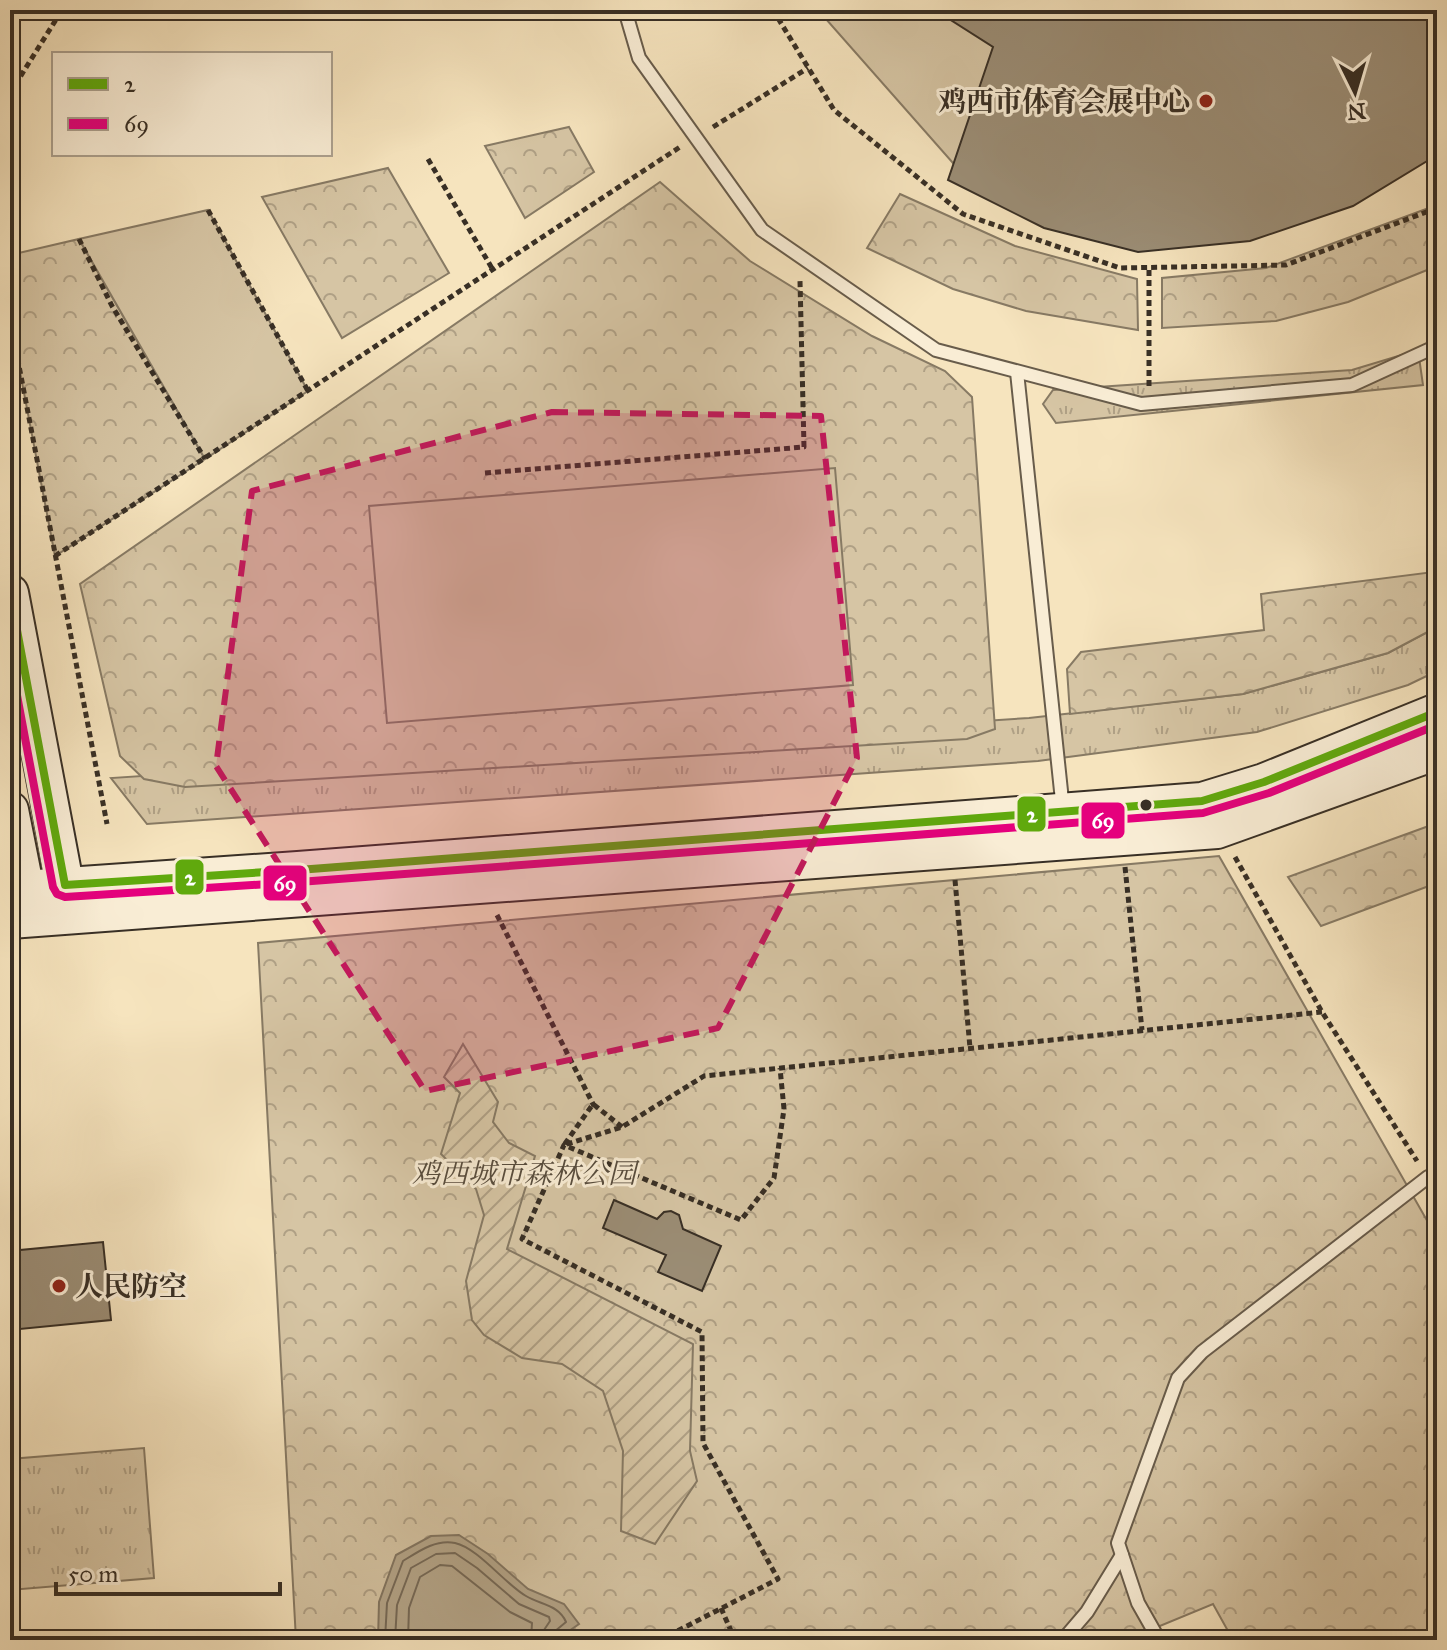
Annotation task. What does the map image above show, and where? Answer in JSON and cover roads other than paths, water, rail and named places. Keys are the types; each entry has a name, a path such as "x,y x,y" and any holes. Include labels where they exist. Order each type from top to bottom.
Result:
{"main road":[{"path":"10,593 68,900"},
{"path":"68,900 238,875 1202,801 1264,782 1437,712"},
{"path":"10,810 19,904 1217,830 1437,751"}],"lane":[{"path":"625,10 639,58 762,230 936,350 1149,404 1352,385 1437,346"},
{"path":"1017,372 1064,811"},
{"path":"1159,1640 1138,1603 1118,1543 1178,1378 1202,1352 1428,1177"},
{"path":"1063,1640 1087,1612 1122,1555"}],"water":[{"path":"459,1535 488,1554 528,1589 564,1604 579,1624 556,1640 378,1640 379,1602 396,1555 431,1536"}],"place":[{"name":"鸡西市体育会展中心","path":"1206,101"},
{"name":"人民防空","path":"59,1286"}],"park label":[{"name":"鸡西城市森林公园","path":"524,1173"}]}
